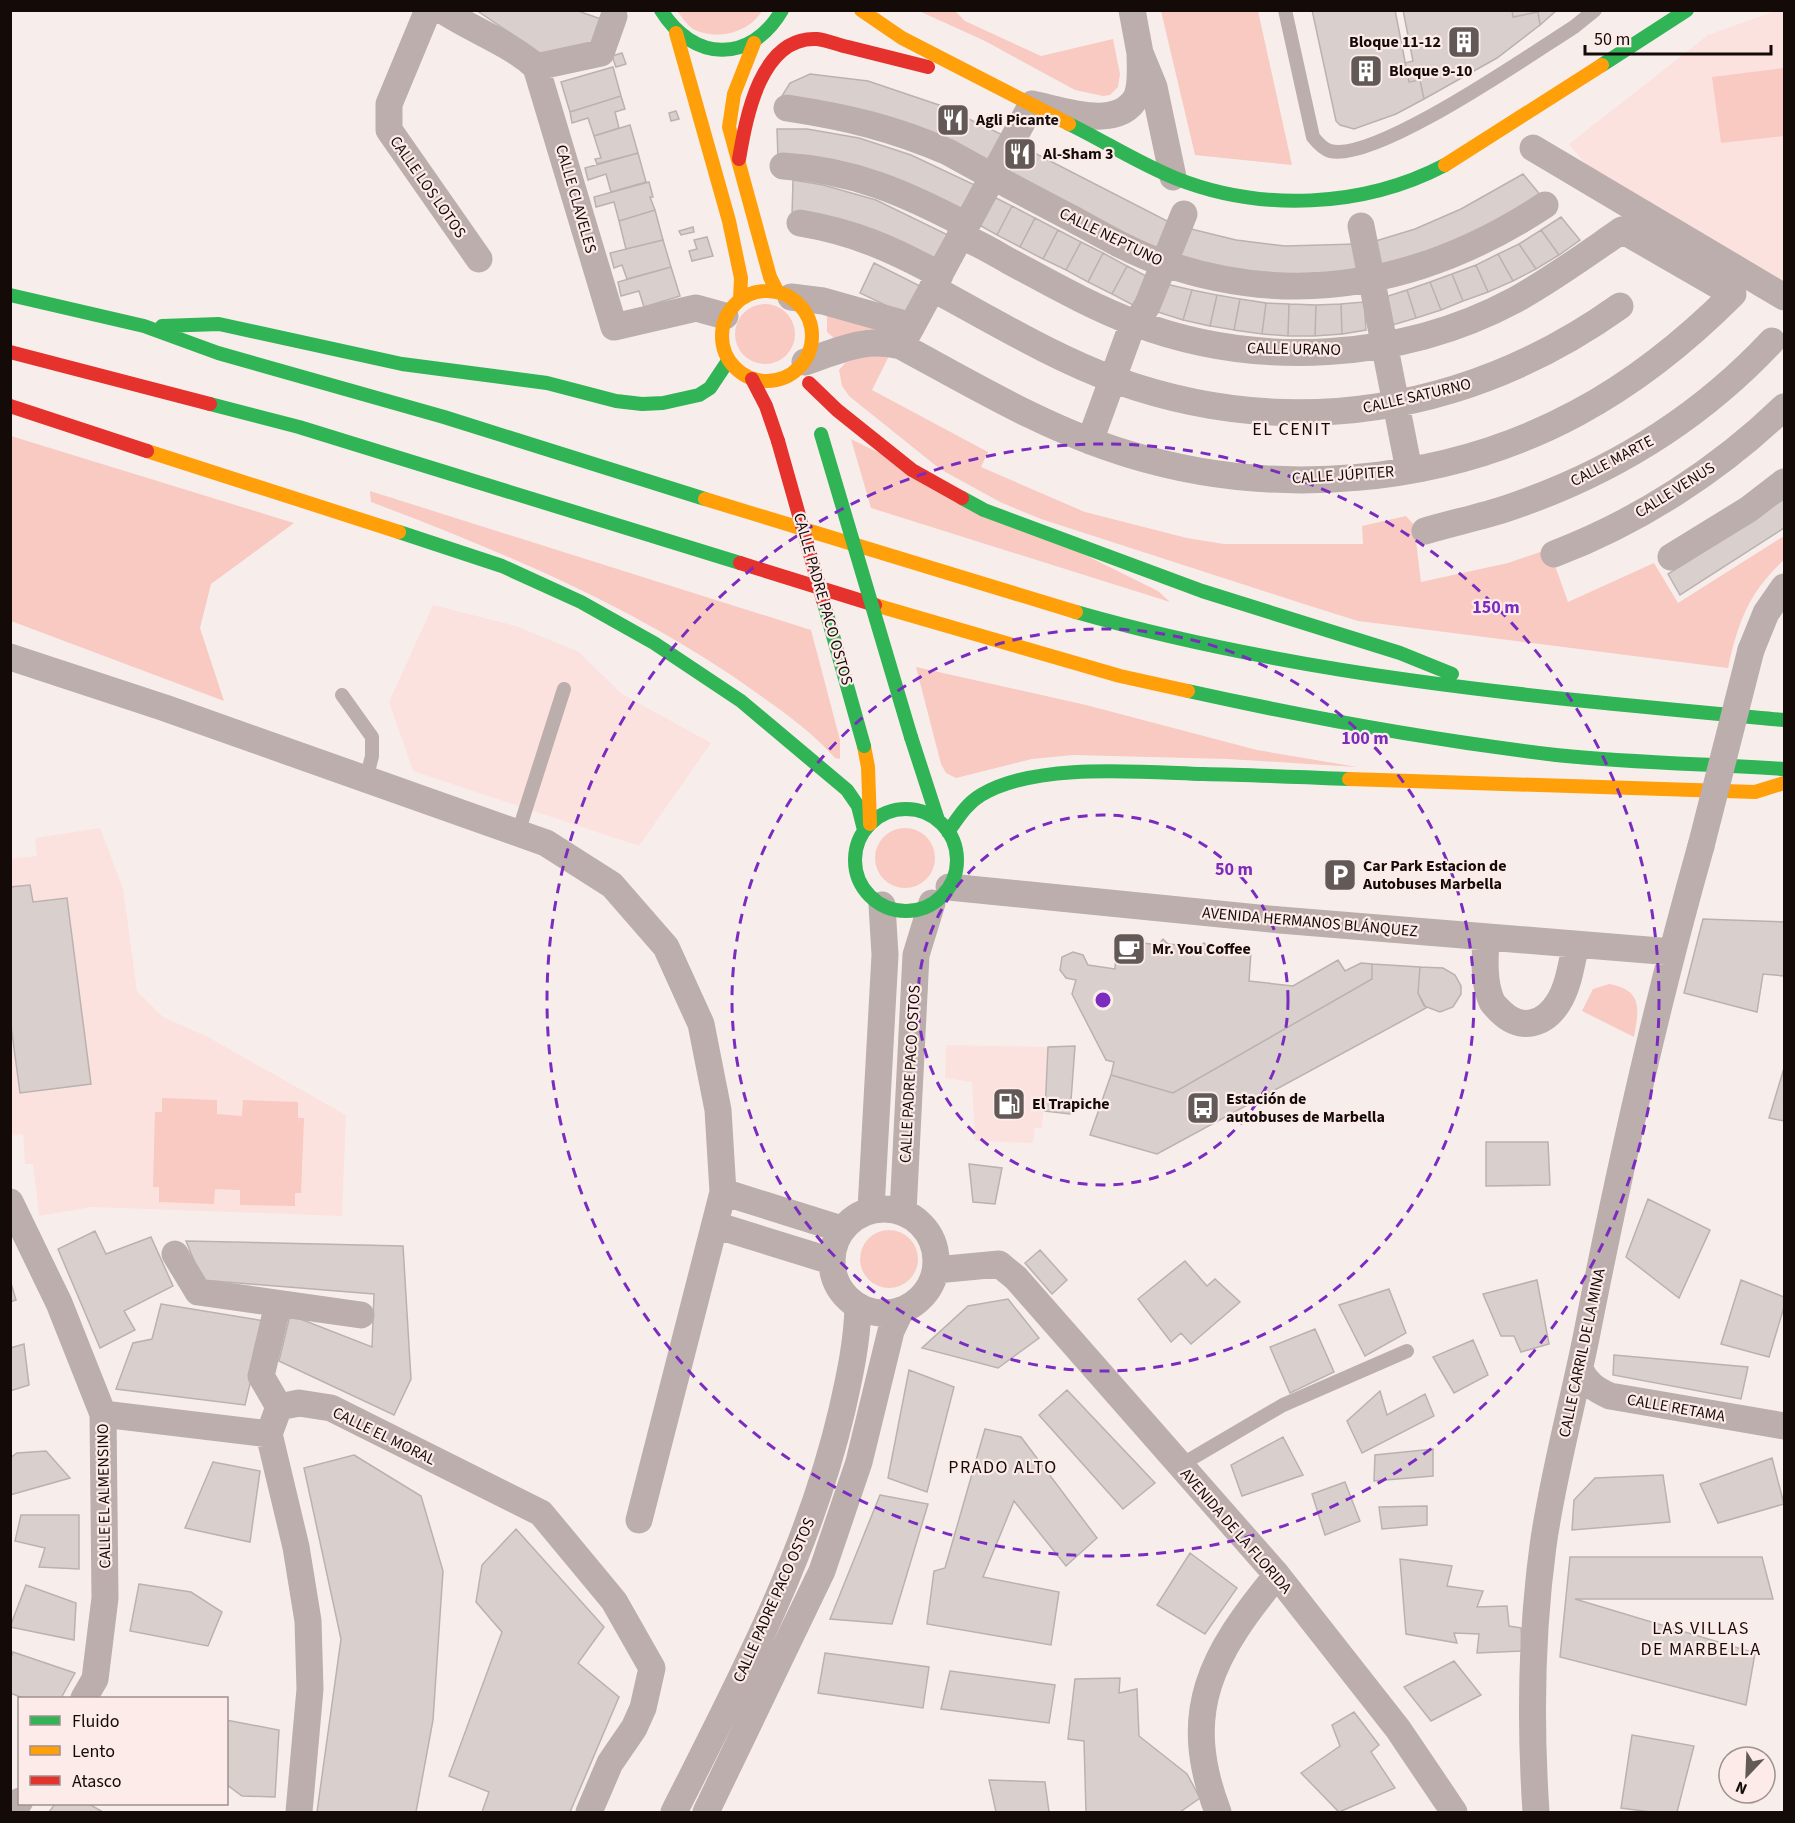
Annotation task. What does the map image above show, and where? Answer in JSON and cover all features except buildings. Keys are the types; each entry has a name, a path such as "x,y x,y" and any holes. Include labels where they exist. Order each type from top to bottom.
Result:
{"main road":[{"path":"652,10 663,14 676,33 729,221 741,278 733,308 721,331 722,346 728,361 739,372 752,379 767,382 794,373 807,372"},
{"path":"676,33 691,44 712,51 734,50 754,43 768,32 782,10"},
{"path":"861,10 902,38 1173,177 1195,186 1256,197 1311,199 1344,197 1396,186 1441,168 1608,63 1687,10"},
{"path":"1608,63 1642,20"},
{"path":"768,32 786,27"},
{"path":"867,32 902,38"},
{"path":"739,159 749,104 755,88 778,56 805,39 836,42 997,86"},
{"path":"754,43 735,89 729,113 729,127 770,277 784,294 802,306 810,319 813,334 807,372 819,424 910,737 938,820 948,832 955,847 956,863 941,895 916,910 898,910 882,905 868,894 856,871 856,845 867,827 891,811 908,809 923,812 938,820"},
{"path":"733,308 762,290 784,294"},
{"path":"10,295 144,326 218,353 444,417 968,581 1139,630 1299,664 1504,694 1785,720"},
{"path":"144,326 219,324 402,364 547,383 616,401 642,404 663,403 699,395 711,388 728,361"},
{"path":"10,352 299,427 954,630 1120,676 1284,712 1426,738 1559,755 1785,769"},
{"path":"807,372 837,410 903,463 984,510 1105,557 1298,623 1400,653 1504,694"},
{"name":"CALLE PADRE PACO OSTOS","path":"752,379 766,406 778,441 864,746 868,767 867,827"},
{"path":"10,406 481,559 581,602 654,643 741,701 847,790 858,806 867,827"},
{"path":"948,832 968,805 987,792 1040,775 1122,771 1755,792 1785,783"}],"street":[{"name":"CALLE LOS LOTOS","path":"428,10 389,104 389,130 479,259"},
{"path":"442,10 467,27 525,57 536,66 601,53 614,16"},
{"path":"1132,10 1140,53 1155,87 1173,177"},
{"path":"784,294 823,301 907,336 1032,104 1097,116 1122,111 1137,95 1140,53"},
{"name":"CALLE CLAVELES","path":"536,66 614,327 696,308 733,308"},
{"name":"CALLE NEPTUNO","path":"787,108 844,116 883,126 948,153 1129,249 1163,263 1203,274 1278,285 1314,286 1372,279 1460,253 1492,238 1545,205"},
{"path":"1533,148 1785,297"},
{"name":"CALLE URANO","path":"783,166 811,168 874,182 916,199 963,230 1136,323 1208,343 1266,351 1328,351 1385,345 1440,331 1514,300 1568,269 1622,230"},
{"path":"1090,441 1136,323 1147,306 1184,214"},
{"name":"CALLE SATURNO","path":"800,223 836,229 866,238 1068,360 1113,379 1198,403 1276,413 1354,411 1395,405 1483,381 1529,362 1566,342 1620,306"},
{"path":"1361,226 1409,470"},
{"name":"CALLE JÚPITER","path":"807,372 864,342 884,342 907,336 1001,399 1090,441 1168,464 1252,478 1326,479 1409,470 1483,451 1577,413 1647,369 1704,323 1733,294 1622,230"},
{"name":"CALLE MARTE","path":"1425,531 1508,508 1574,482 1617,461 1691,415 1748,368 1772,341"},
{"name":"CALLE VENUS","path":"1554,554 1598,537 1660,501 1736,450 1785,407"},
{"path":"1671,557 1741,514 1785,482"},
{"name":"CALLE CARRIL DE LA MINA","path":"1536,1812 1531,1707 1536,1606 1548,1515 1614,1196 1671,952 1701,846 1750,651 1766,613 1785,587"},
{"path":"10,657 165,708 546,843 612,885 666,947 701,1024 718,1110 723,1192 639,1520"},
{"name":"CALLE PADRE PACO OSTOS","path":"903,1212 916,955 941,895"},
{"name":"AVENIDA HERMANOS BLÁNQUEZ","path":"941,895 1671,952"},
{"name":"CALLE PADRE PACO OSTOS","path":"871,1209 885,955 882,905"},
{"path":"1486,938 1484,969 1492,1003 1506,1016 1522,1025 1534,1024 1548,1015 1558,1002 1565,988 1576,945"},
{"path":"723,1192 841,1229"},
{"name":"CALLE EL ALMENSINO","path":"10,1202 59,1303 104,1414 105,1598 95,1679 85,1697"},
{"path":"871,1209 903,1212 921,1224 933,1242 936,1270 929,1287 917,1302 901,1310 879,1313 858,1307 838,1287 831,1261 841,1229 854,1217 871,1209"},
{"path":"715,1225 831,1261"},
{"path":"175,1254 198,1292 361,1315"},
{"name":"AVENIDA DE LA FLORIDA","path":"936,1270 999,1264 1024,1287 1277,1575 1398,1729 1454,1812"},
{"path":"278,1304 261,1376 279,1407 269,1434 296,1547 308,1621 310,1689 298,1812"},
{"name":"CALLE PADRE PACO OSTOS","path":"674,1812 770,1613 809,1522 837,1432 858,1335 858,1307"},
{"name":"CALLE PADRE PACO OSTOS","path":"706,1812 822,1570 859,1462 891,1331 901,1310"},
{"name":"CALLE RETAMA","path":"1580,1369 1584,1378 1598,1391 1610,1396 1785,1426"},
{"name":"CALLE EL MORAL","path":"279,1407 298,1403 331,1408 541,1513 614,1600 652,1668 643,1708 634,1728 610,1764 589,1812"},
{"path":"104,1414 269,1434"},
{"path":"1218,1812 1203,1766 1201,1714 1205,1696 1219,1656 1232,1633 1277,1575"}],"lane":[{"path":"1285,10 1313,136 1319,145 1330,151 1345,151 1384,140 1414,126 1574,27 1595,10"},
{"path":"518,833 564,689"},
{"path":"342,694 372,737 372,756 366,780"},
{"path":"1179,1466 1282,1405 1407,1351"}],"shaded area":[{"path":"677,11 762,11 756,19 741,30 712,34 693,29"},
{"path":"919,11 955,11 965,21 1041,56 1113,39 1120,74 1118,87 1110,95 1103,96 1075,90 985,41"},
{"path":"1161,11 1258,11 1292,165 1195,155"},
{"path":"1775,11 1784,11 1784,281 1587,166 1569,144 1708,35"},
{"path":"1784,68 1784,136 1721,143 1712,77"},
{"path":"765,304 782,309 790,317 795,334 790,351 782,359 765,364 748,359 740,351 735,334 740,317 748,309"},
{"path":"827,314 897,330 834,338 827,332"},
{"path":"865,354 889,356 872,390 988,452 981,467 1085,512 1187,538 1224,544 1363,544 1362,526 1406,516 1414,525 1421,582 1508,563 1549,549 1568,602 1654,563 1678,603 1784,536 1784,560 1762,584 1747,609 1736,636 1728,668 1358,621 1041,519 1000,502 940,469 849,396 842,386 839,370 845,363"},
{"path":"11,436 294,523 211,584 200,628 224,701 11,621"},
{"path":"851,439 1158,591 1170,602 871,508"},
{"path":"370,491 811,630 840,740 840,759 835,758 806,730 762,697 662,632 567,583 518,561 371,502"},
{"path":"433,605 516,626 579,652 622,694 711,743 639,846 413,771 389,702"},
{"path":"916,667 1086,705 1257,750 1357,767 1228,759 1073,755 1032,759 956,778 946,773 941,764"},
{"path":"100,828 123,888 137,991 163,1017 208,1037 346,1115 342,1216 92,1207 39,1216 33,1164 25,1164 23,1134 11,1136 10,859 37,856 35,838"},
{"path":"905,828 926,837 935,858 926,879 905,888 884,879 875,858 884,837"},
{"path":"1609,984 1628,991 1636,1002 1637,1018 1634,1037 1582,1011 1593,989"},
{"name":"El Trapiche","path":"946,1045 1048,1047 1042,1129 1035,1127 1033,1143 975,1141 972,1082 945,1078"},
{"path":"162,1098 217,1100 217,1114 242,1116 243,1100 298,1102 298,1118 304,1118 301,1193 295,1193 295,1206 240,1205 240,1190 215,1189 214,1204 159,1202 159,1187 153,1187 155,1112 162,1112"},
{"path":"883,1230 895,1230 910,1238 918,1253 918,1265 910,1280 895,1288 883,1288 868,1280 860,1265 860,1253 868,1238"}],"traffic: fast":[{"path":"661,10 674,27 689,40 705,47 722,50 739,47 755,40 769,28 782,10"},
{"path":"1602,65 1687,10"},
{"path":"1069,124 1175,178 1208,189 1276,200 1346,197 1380,190 1445,165"},
{"path":"10,295 144,326 218,353 444,417 705,499"},
{"path":"162,326 219,324 402,364 547,383 616,401 642,404 663,403 699,395 710,388 728,361"},
{"path":"210,404 299,427 740,563"},
{"path":"821,434 911,737"},
{"path":"962,498 984,510 1202,591 1400,653 1452,674"},
{"path":"399,532 502,566 581,602 654,643 741,701 847,790 858,806 864,830"},
{"path":"823,600 864,746"},
{"path":"1076,612 1163,635 1251,654 1339,669 1516,694 1784,720"},
{"path":"1188,691 1371,728 1510,749 1613,760 1784,769"},
{"path":"911,737 938,820"},
{"path":"948,832 967,807 981,795 1004,785 1059,773 1120,771 1349,779"},
{"path":"906,809 925,813 942,824 953,841 957,860 953,879 942,896 925,907 906,911 887,907 870,896 859,879 855,860 859,841 870,824 887,813 906,809"}],"traffic: slow":[{"path":"861,10 902,38 1069,124"},
{"path":"676,33 729,221 741,278 740,299"},
{"path":"754,43 734,94 729,127 770,277 777,291"},
{"path":"1445,165 1602,65"},
{"path":"758,291 776,291 792,298 805,311 812,327 812,336 812,345 805,361 792,374 776,381 758,381 742,374 729,361 722,345 722,327 729,311 742,298 758,291"},
{"path":"147,451 399,532"},
{"path":"705,499 1076,612"},
{"path":"875,605 1120,676 1188,691"},
{"path":"864,746 868,767 870,824"},
{"path":"1349,779 1755,792 1784,783"}],"traffic: jam":[{"path":"739,159 746,123 759,83 769,65 782,51 798,42 817,39 928,67"},
{"path":"10,352 210,404"},
{"path":"752,379 766,406 778,441"},
{"path":"809,383 837,410 912,470 962,498"},
{"path":"10,406 147,451"},
{"path":"778,441 823,600"},
{"path":"740,563 875,605"}],"place":[{"name":"Bloque 11-12","path":"1464,42"},
{"name":"Bloque 9-10","path":"1366,71"},
{"name":"Agli Picante","path":"953,120"},
{"name":"Al-Sham 3","path":"1020,154"},
{"name":"Car Park Estacion de Autobuses Marbella","path":"1340,875"},
{"name":"Mr. You Coffee","path":"1129,949"},
{"name":"El Trapiche","path":"1009,1104"},
{"name":"Estación de autobuses de Marbella","path":"1203,1108"}],"district":[{"name":"EL CENIT","path":"1292,429"},
{"name":"PRADO ALTO","path":"1003,1467"},
{"name":"LAS VILLAS DE MARBELLA","path":"1701,1638"}]}
